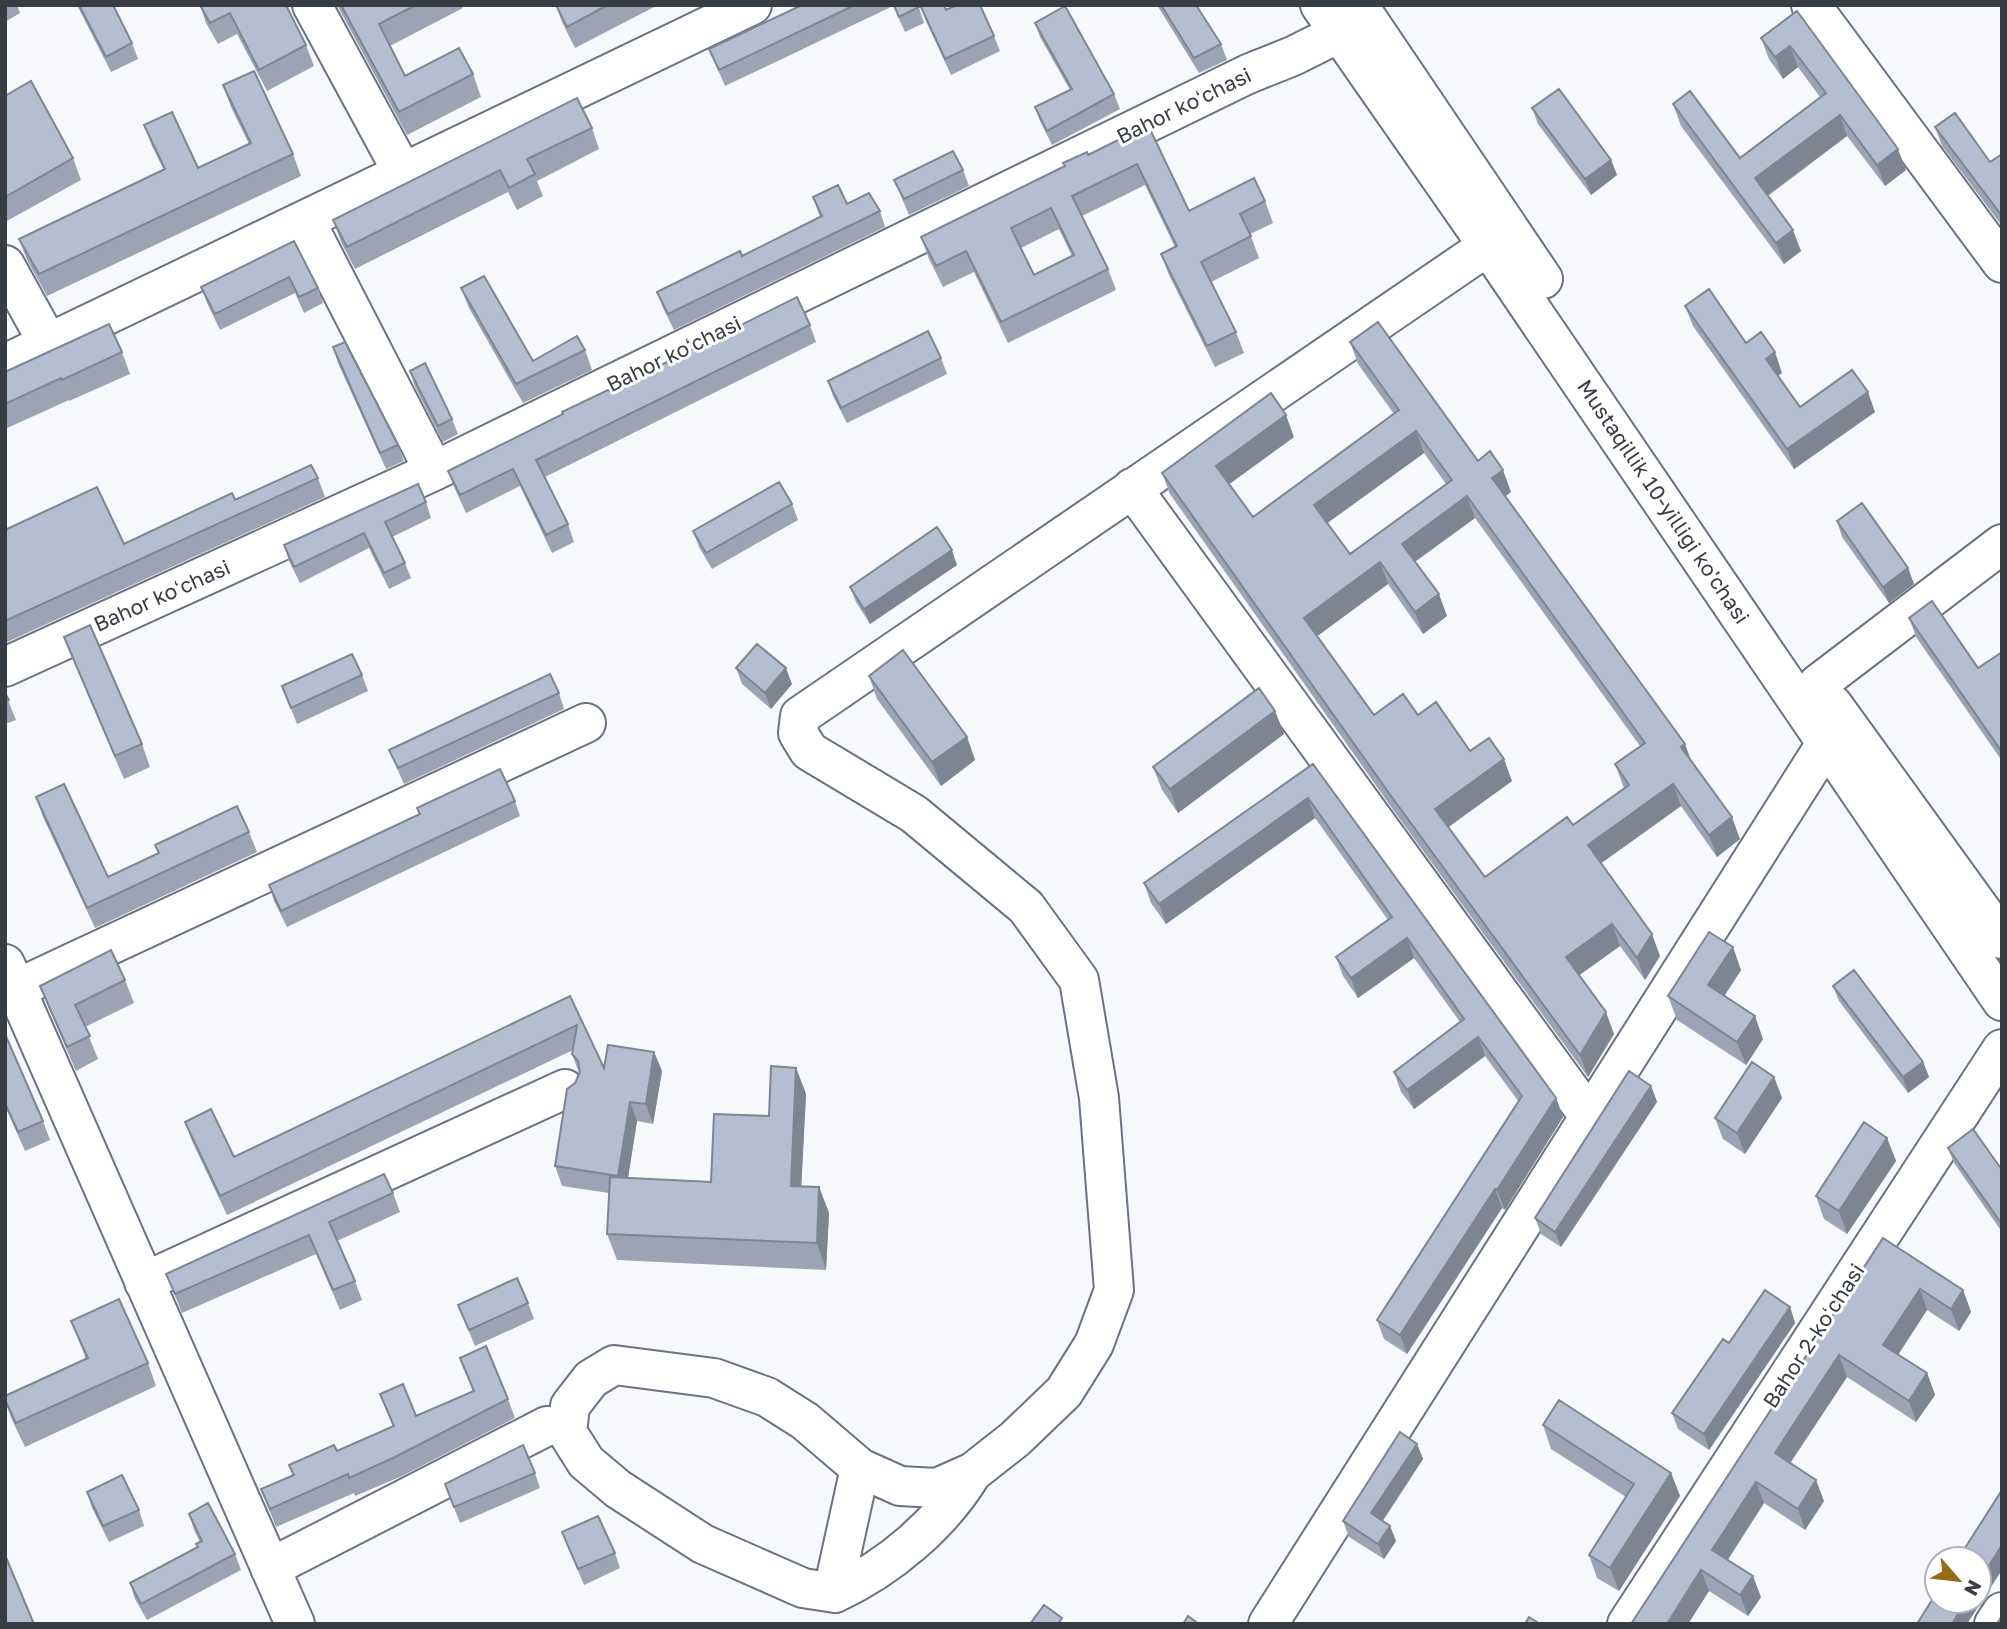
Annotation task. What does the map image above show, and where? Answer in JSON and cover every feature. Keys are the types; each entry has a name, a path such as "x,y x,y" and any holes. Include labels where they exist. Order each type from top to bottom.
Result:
{"street":[{"path":"312,5 403,173"},
{"path":"1811,5 2002,263"},
{"path":"5,364 744,7"},
{"name":"Mustaqillik 10-yilligi ko'chasi","path":"1339,15 1488,246 2002,1001"},
{"name":"Mustaqillik 10-yilligi ko'chasi","path":"1339,15 2002,939"},
{"name":"Bahor koʻchasi","path":"5,667 434,471 1248,74 1293,56 1339,15"},
{"path":"305,220 434,471"},
{"path":"973,1472 951,1503 902,1550 864,1580 835,1593 803,1588 703,1544 618,1489 586,1462 568,1432 570,1406 591,1379 614,1365 714,1378 767,1396 804,1421 860,1468 900,1486 937,1488 973,1472 1015,1439 1064,1392 1094,1344 1114,1290 1098,1098 1079,980 1026,907 914,814 809,751 798,733 800,716 1488,246"},
{"path":"5,265 48,343"},
{"path":"1132,488 1588,1116"},
{"path":"1818,684 2002,544"},
{"path":"295,1624 11,976 586,723"},
{"path":"1268,1624 1827,742"},
{"name":"Bahor 2-koʻchasi","path":"1627,1624 2002,1049"},
{"path":"144,1282 565,1089"},
{"path":"270,1568 547,1426"},
{"path":"835,1593 860,1468"},
{"path":"1994,1624 2002,1612"}],"building":[{"path":"79,5 113,5 132,43 106,57"},
{"path":"200,5 286,5 306,45 259,70 230,13 210,23"},
{"path":"341,5 416,5 379,24 405,76 459,48 473,74 399,112"},
{"path":"556,5 608,5 567,27"},
{"path":"802,5 855,5 719,70 709,49"},
{"path":"894,5 918,5 919,7 899,17"},
{"path":"920,5 944,5 946,10 957,5 980,5 994,36 945,59"},
{"path":"1161,5 1196,5 1221,44 1194,58"},
{"path":"1065,6 1114,94 1047,131 1035,107 1072,89 1035,23"},
{"path":"1797,11 1898,149 1877,165 1840,115 1755,178 1793,230 1776,243 1673,104 1690,91 1740,158 1826,93 1790,46 1775,57 1761,38"},
{"path":"254,71 293,154 39,274 19,239 165,169 144,125 172,112 198,168 251,143 223,85"},
{"path":"31,81 73,158 5,197 5,96"},
{"path":"1559,89 1611,160 1585,179 1532,108"},
{"path":"577,98 592,128 527,159 535,174 509,188 500,170 347,247 333,220"},
{"path":"1955,113 1990,162 2002,154 2002,216 1935,127"},
{"path":"1148,125 1189,211 1254,178 1265,201 1240,214 1251,236 1201,262 1236,332 1207,346 1161,254 1177,246 1137,164 1072,196 1108,269 1001,322 966,251 936,266 921,237 1065,166 1063,163 1087,152 1088,155","holes":["1051,208 1074,255 1034,275 1011,228"]},
{"path":"953,151 963,170 904,199 894,180"},
{"path":"838,185 847,204 869,193 880,211 668,314 657,292 740,251 742,256 822,216 813,197"},
{"path":"294,241 318,288 299,297 289,277 215,314 201,287"},
{"path":"484,276 533,361 577,336 585,350 516,384 461,288"},
{"path":"1709,289 1746,343 1761,332 1775,352 1766,359 1800,407 1852,370 1868,392 1787,449 1685,306"},
{"path":"797,297 810,325 536,460 568,524 546,535 513,469 460,495 448,471"},
{"path":"1378,322 1478,461 1490,451 1503,470 1492,478 1685,744 1681,747 1732,817 1709,835 1673,784 1588,845 1652,934 1637,958 1612,924 1566,957 1606,1012 1580,1055 1386,789 1162,473 1271,393 1286,415 1216,466 1253,517 1399,410 1350,342","holes":["1416,431 1452,480 1350,554 1314,505","1467,496 1645,743 1615,764 1629,785 1573,825 1567,817 1485,877 1435,809 1504,759 1489,738 1470,751 1436,702 1418,715 1403,694 1374,715 1304,618 1380,562 1415,612 1439,594 1402,544"]},
{"path":"109,324 122,352 5,404 5,372"},
{"path":"928,331 941,358 841,408 828,381"},
{"path":"345,342 398,445 380,453 333,347"},
{"path":"425,363 452,419 438,426 410,371"},
{"path":"311,465 318,478 5,621 5,530 97,487 124,544 232,493 235,500"},
{"path":"779,482 792,504 706,553 693,531"},
{"path":"418,484 426,502 385,522 405,563 384,573 364,533 294,567 284,545"},
{"path":"1862,503 1908,568 1883,587 1837,521"},
{"path":"937,527 952,550 864,609 850,587"},
{"path":"1932,601 1978,668 2002,652 2002,752 1909,618"},
{"path":"90,625 142,744 115,756 64,637"},
{"path":"757,644 786,668 765,693 736,668"},
{"path":"903,650 967,737 932,762 869,676"},
{"path":"352,654 362,675 291,708 282,686"},
{"path":"550,674 559,693 398,768 389,750"},
{"path":"1259,688 1275,711 1170,789 1153,767"},
{"path":"1313,764 1556,1098 1400,1335 1377,1320 1522,1096 1478,1037 1407,1090 1394,1072 1464,1019 1407,938 1351,978 1336,957 1392,917 1308,798 1159,904 1144,883"},
{"path":"500,769 515,801 281,911 269,885 420,814 417,808"},
{"path":"64,784 108,877 159,853 155,845 237,806 249,832 87,908 36,797"},
{"path":"1709,932 1733,947 1708,985 1755,1016 1737,1042 1668,996"},
{"path":"111,950 125,980 75,1005 90,1036 67,1047 40,986"},
{"path":"1854,970 1923,1062 1903,1077 1833,986"},
{"path":"570,996 604,1068 608,1045 654,1052 646,1104 630,1102 618,1176 555,1166 567,1089 575,1083 580,1072 578,1061 572,1054 577,1025 220,1196 185,1122 211,1109 234,1157"},
{"path":"5,1034 43,1121 18,1132 5,1103"},
{"path":"1752,1062 1774,1077 1737,1133 1715,1118"},
{"path":"771,1066 796,1068 791,1186 819,1187 817,1243 607,1234 610,1177 711,1182 714,1114 769,1116"},
{"path":"1629,1071 1651,1086 1555,1232 1535,1218"},
{"path":"1864,1122 1887,1138 1839,1211 1816,1196"},
{"path":"1973,1129 2002,1170 2002,1224 1948,1148"},
{"path":"384,1174 393,1193 329,1222 355,1281 333,1290 309,1235 175,1294 166,1274"},
{"path":"1883,1238 1963,1290 1951,1309 1920,1289 1883,1345 1927,1373 1909,1401 1839,1355 1775,1453 1816,1480 1798,1509 1756,1482 1712,1550 1753,1576 1740,1595 1701,1570 1667,1624 1631,1624"},
{"path":"517,1278 528,1303 469,1330 458,1305"},
{"path":"1765,1290 1790,1307 1704,1434 1672,1413 1723,1339 1729,1343"},
{"path":"119,1299 148,1363 16,1423 5,1396 88,1358 71,1321"},
{"path":"486,1346 508,1399 395,1457 349,1478 348,1474 270,1509 261,1489 294,1475 289,1465 334,1445 337,1451 394,1426 380,1394 403,1384 416,1416 474,1391 460,1358"},
{"path":"1559,1400 1671,1473 1610,1568 1589,1555 1634,1484 1543,1425"},
{"path":"1400,1432 1417,1444 1371,1513 1390,1526 1378,1544 1343,1521"},
{"path":"523,1445 535,1473 454,1507 445,1484"},
{"path":"122,1475 139,1510 103,1526 87,1492"},
{"path":"2002,1490 2002,1545 1993,1559 1993,1545 1967,1545"},
{"path":"208,1503 235,1554 141,1604 130,1583 198,1547 196,1544 202,1541 189,1514"},
{"path":"598,1516 615,1553 578,1569 562,1532"},
{"path":"5,1555 34,1624 5,1624"},
{"path":"1044,1605 1062,1618 1058,1624 1030,1624"},
{"path":"1923,1614 1957,1615 1952,1624 1917,1624"},
{"path":"1188,1616 1199,1624 1183,1624"},
{"path":"1529,1617 1540,1624 1525,1624"}]}
